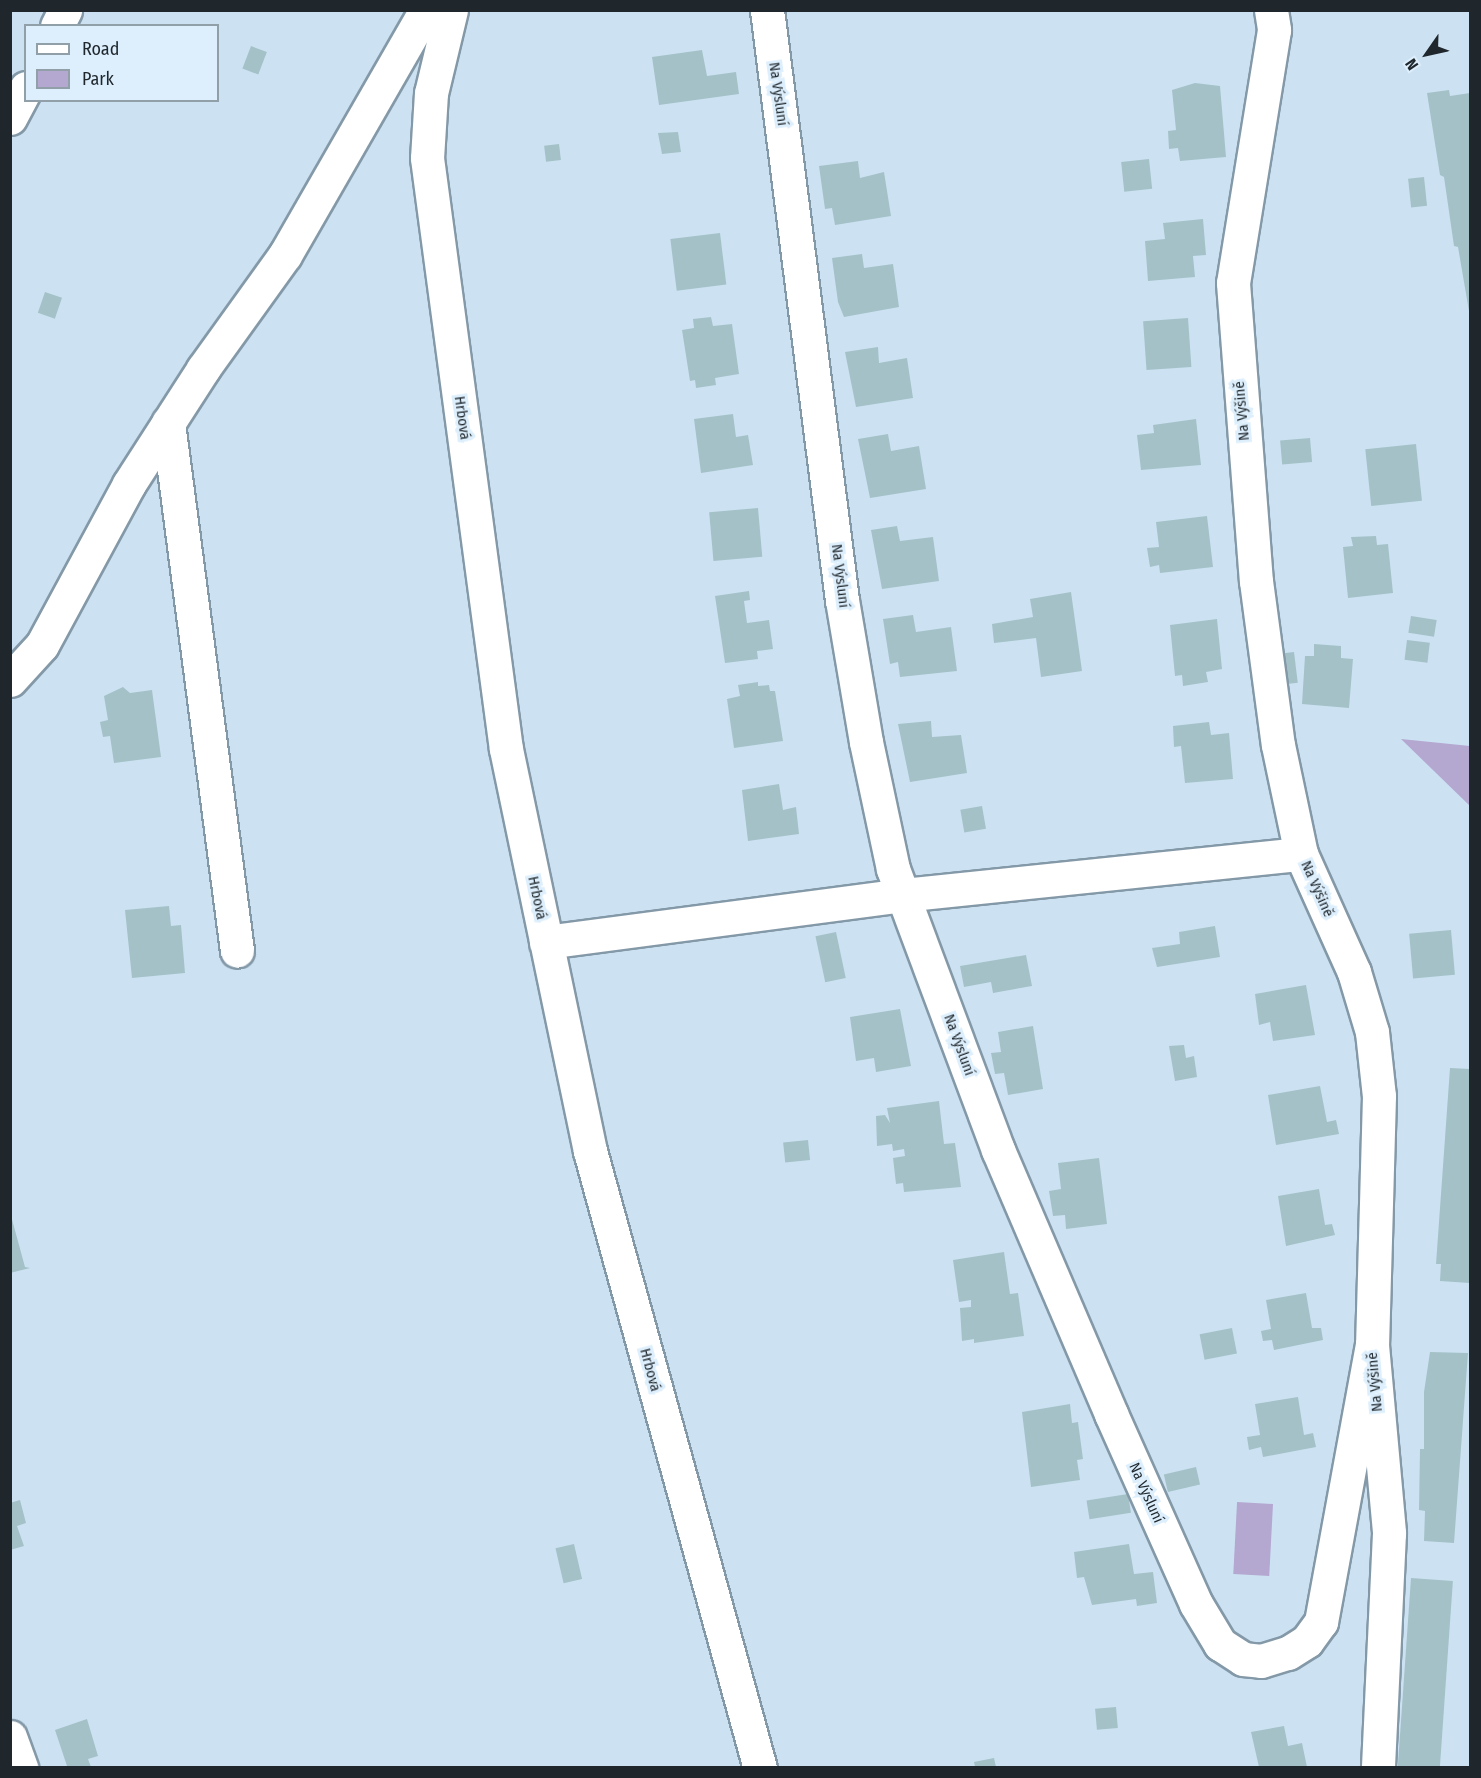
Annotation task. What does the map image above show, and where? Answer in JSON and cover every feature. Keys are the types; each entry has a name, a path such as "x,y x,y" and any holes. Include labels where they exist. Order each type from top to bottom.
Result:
{"street":[{"path":"58,24 65,10"},
{"path":"10,680 42,645 129,484 168,423 285,255 426,10"},
{"name":"Hrbová","path":"451,10 431,93 427,158 506,749 590,1151 760,1767"},
{"name":"Na Výsluní","path":"767,10 842,600 866,742 893,869 998,1150 1196,1604 1220,1644 1243,1659 1261,1661 1288,1653 1307,1641 1321,1622 1372,1345"},
{"name":"Na Výšině","path":"1271,10 1274,30 1233,283 1256,581 1278,745 1301,854 1354,972 1372,1032 1379,1096 1372,1345 1389,1533 1378,1767"},
{"path":"10,118 24,92"},
{"path":"168,423 237,951"},
{"path":"546,942 903,896 1301,854"},
{"path":"10,1737 21,1767"}],"green space":[{"path":"1401,739 1470,746 1470,806"},
{"path":"1237,1502 1273,1504 1269,1576 1233,1574"}],"building":[{"path":"251,46 267,52 258,74 242,68"},
{"path":"702,50 707,76 736,72 739,94 659,105 652,57"},
{"path":"1195,83 1220,86 1226,157 1180,161 1178,148 1169,149 1168,131 1176,130 1172,90"},
{"path":"1449,90 1450,96 1470,93 1470,317 1458,247 1454,246 1444,177 1440,175 1427,93"},
{"path":"678,132 681,152 662,154 658,133"},
{"path":"559,144 561,160 546,162 544,146"},
{"path":"1149,159 1152,189 1124,192 1121,162"},
{"path":"858,161 860,178 884,172 891,216 835,225 832,208 825,209 819,166"},
{"path":"1424,177 1427,206 1411,208 1408,179"},
{"path":"1203,219 1206,255 1193,256 1195,277 1148,281 1145,241 1165,239 1163,223"},
{"path":"720,233 726,285 677,291 670,239"},
{"path":"862,254 864,268 893,264 899,307 844,317 838,302 832,258"},
{"path":"45,292 62,298 55,319 38,313"},
{"path":"711,317 713,326 732,324 739,374 715,378 716,385 696,388 695,380 690,381 682,330 694,328 693,319"},
{"path":"1188,318 1191,367 1147,370 1143,321"},
{"path":"878,347 879,363 907,358 913,398 856,407 845,352"},
{"path":"733,414 736,437 748,435 753,465 701,473 694,419"},
{"path":"1196,419 1201,465 1141,470 1137,435 1154,433 1153,425"},
{"path":"888,434 891,451 919,446 926,489 870,498 858,439"},
{"path":"1310,438 1312,462 1282,465 1280,441"},
{"path":"1416,444 1422,501 1371,506 1365,449"},
{"path":"758,508 762,557 713,561 709,512"},
{"path":"1207,516 1213,567 1160,573 1159,565 1150,567 1147,548 1159,547 1156,522"},
{"path":"897,526 900,541 933,537 939,581 882,589 871,530"},
{"path":"1376,536 1377,545 1388,544 1393,593 1348,598 1343,547 1353,546 1351,537"},
{"path":"749,591 750,600 744,601 747,623 769,620 773,649 757,651 758,659 725,663 715,596"},
{"path":"1071,592 1082,671 1041,677 1036,638 994,643 992,624 1033,617 1030,599"},
{"path":"913,615 916,632 951,627 957,671 900,677 898,662 890,664 883,619"},
{"path":"1411,616 1437,620 1434,637 1408,633"},
{"path":"1217,619 1222,669 1206,672 1208,682 1183,686 1182,675 1175,676 1170,625"},
{"path":"1407,640 1430,643 1427,663 1405,660"},
{"path":"1314,644 1341,646 1341,658 1353,659 1349,708 1302,704 1305,656 1314,656"},
{"path":"1294,652 1298,683 1283,685 1279,654"},
{"path":"758,682 758,686 769,685 770,691 775,691 783,741 734,748 727,699 740,696 738,685"},
{"path":"123,687 130,693 152,690 161,757 114,763 110,736 103,737 100,722 108,720 104,696"},
{"path":"931,721 932,737 961,735 967,773 910,782 898,724"},
{"path":"1209,722 1211,735 1229,733 1233,779 1185,783 1181,746 1174,747 1173,726"},
{"path":"779,784 783,810 796,807 799,834 748,841 742,790"},
{"path":"982,806 986,829 964,832 960,810"},
{"path":"169,906 171,926 181,925 185,973 132,978 125,910"},
{"path":"1215,926 1220,957 1157,967 1152,948 1180,944 1179,932"},
{"path":"1451,930 1455,975 1413,978 1409,934"},
{"path":"836,932 846,978 825,982 815,936"},
{"path":"1026,955 1032,986 993,993 991,982 964,987 960,966"},
{"path":"1306,985 1315,1035 1273,1041 1270,1022 1259,1025 1255,994"},
{"path":"900,1009 911,1066 876,1072 874,1058 856,1061 850,1017"},
{"path":"1033,1026 1043,1089 1008,1095 1004,1073 995,1074 991,1053 1001,1052 998,1032"},
{"path":"1184,1045 1186,1058 1194,1056 1197,1077 1175,1081 1169,1046"},
{"path":"1450,1068 1470,1069 1470,1283 1440,1281 1441,1264 1436,1264"},
{"path":"1320,1086 1327,1122 1336,1120 1339,1134 1276,1145 1268,1095"},
{"path":"939,1101 944,1144 955,1143 961,1187 904,1192 903,1183 896,1184 893,1158 905,1156 904,1149 893,1151 892,1144 877,1146 876,1116 885,1115 890,1123 887,1108"},
{"path":"808,1140 810,1160 785,1163 783,1143"},
{"path":"1099,1158 1107,1224 1066,1229 1065,1215 1053,1216 1049,1191 1061,1189 1058,1163"},
{"path":"1319,1189 1325,1225 1332,1224 1335,1235 1286,1246 1278,1196"},
{"path":"10,1212 25,1267 30,1268 10,1273"},
{"path":"1004,1252 1010,1294 1018,1293 1024,1336 974,1343 974,1339 962,1341 960,1308 971,1307 971,1300 959,1302 953,1260"},
{"path":"1306,1293 1312,1328 1321,1328 1323,1340 1274,1350 1272,1340 1263,1341 1261,1331 1271,1329 1266,1300"},
{"path":"1232,1328 1237,1354 1205,1360 1200,1334"},
{"path":"1430,1352 1468,1353 1454,1543 1424,1541 1425,1511 1419,1510 1420,1449 1424,1449 1424,1392"},
{"path":"1298,1397 1304,1435 1313,1433 1316,1447 1263,1457 1261,1447 1249,1450 1247,1437 1260,1435 1255,1404"},
{"path":"1070,1404 1072,1423 1078,1422 1083,1459 1077,1460 1080,1480 1031,1487 1022,1412"},
{"path":"1196,1467 1200,1485 1168,1492 1164,1474"},
{"path":"1128,1494 1131,1513 1089,1519 1087,1501"},
{"path":"20,1500 26,1523 17,1526 24,1546 10,1550 10,1503"},
{"path":"574,1544 582,1579 564,1583 555,1548"},
{"path":"1129,1544 1134,1574 1153,1572 1157,1603 1137,1606 1136,1599 1092,1605 1084,1577 1077,1578 1074,1552"},
{"path":"1411,1578 1453,1581 1440,1768 1398,1767"},
{"path":"1116,1707 1118,1728 1097,1730 1095,1709"},
{"path":"87,1719 98,1756 88,1759 91,1767 67,1766 55,1730"},
{"path":"1284,1726 1288,1746 1302,1743 1307,1767 1259,1767 1251,1732"},
{"path":"994,1758 996,1767 975,1767 974,1762"}]}
